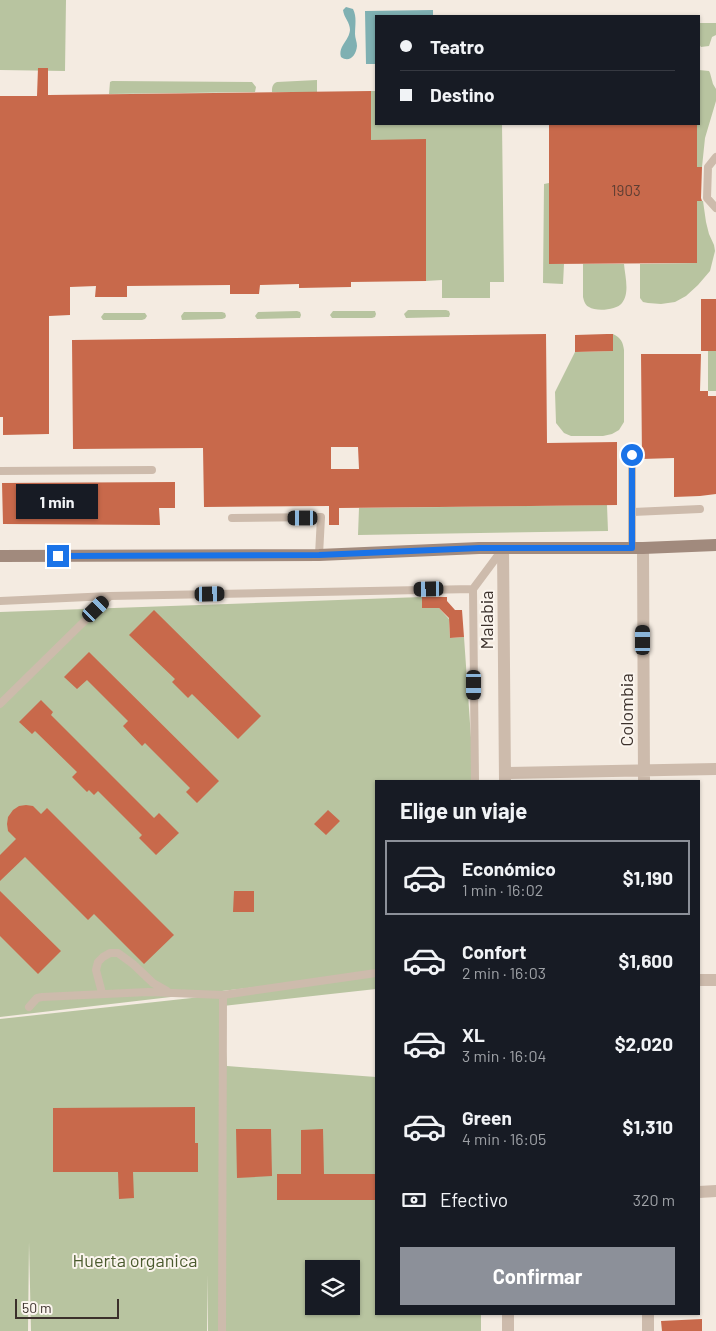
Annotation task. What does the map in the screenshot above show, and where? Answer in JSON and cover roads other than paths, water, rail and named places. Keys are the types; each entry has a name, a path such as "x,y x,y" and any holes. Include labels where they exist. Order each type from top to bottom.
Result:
{"main road":[{"path":"0,556 319,555 503,548 716,546"}],"street":[{"name":"Malabia","path":"503,548 505,777"},
{"name":"Colombia","path":"638,548 644,775"},
{"path":"505,777 644,775 716,769"},
{"path":"700,980 716,980"},
{"path":"700,1192 716,1191"},
{"path":"508,1315 508,1331"},
{"path":"648,1315 648,1331"}],"lane":[{"path":"716,157 708,167 707,198 716,208"},
{"path":"632,455 633,512 638,548"},
{"path":"0,471 152,470"},
{"path":"633,512 700,509"},
{"path":"232,518 321,518 319,555"},
{"path":"475,780 473,588 503,548"},
{"path":"0,601 110,596 473,588"},
{"path":"0,704 110,596"},
{"path":"102,993 96,970 98,962 103,957 118,953 153,983 169,992"},
{"path":"29,1006 42,997 102,993 169,992 223,995 375,973"},
{"path":"222,1331 223,995"}],"water":[{"path":"346,7 353,9 354,12 357,46 354,55 349,59 341,57 340,53 350,30 343,10"},
{"path":"433,10 433,15 375,15 375,64 366,64 365,11"}],"park label":[{"name":"Huerta organica","path":"135,1260"}]}
